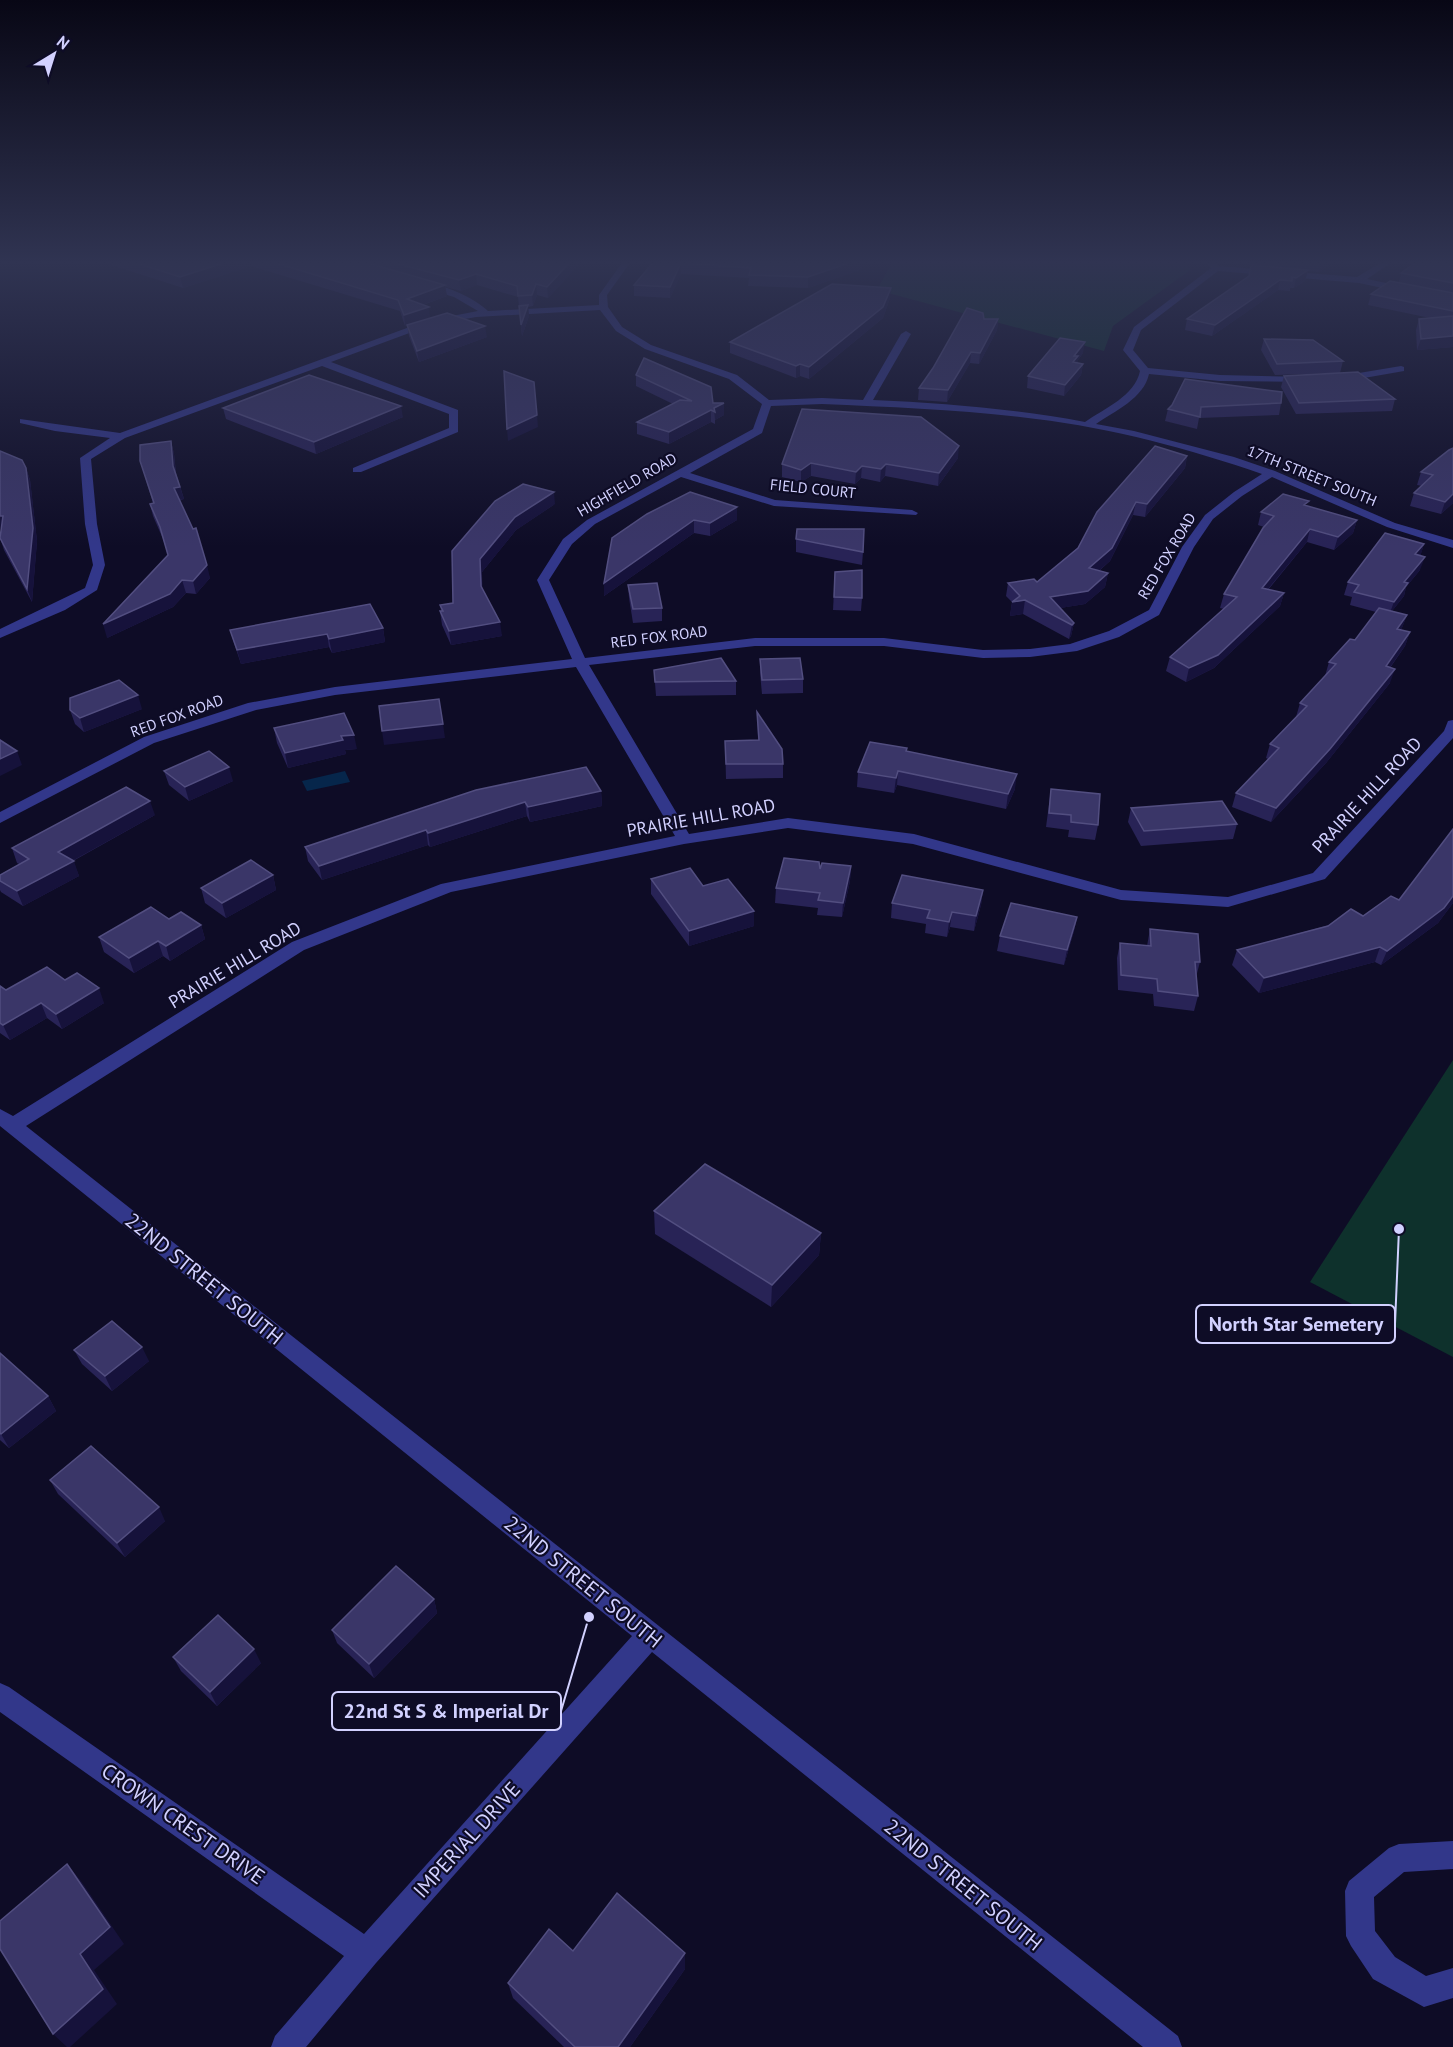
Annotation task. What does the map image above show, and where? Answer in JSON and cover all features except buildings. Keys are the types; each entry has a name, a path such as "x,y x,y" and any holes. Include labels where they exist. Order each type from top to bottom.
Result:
{"street":[{"path":"0,634 60,607 91,590 99,565 85,458 121,436 344,356"},
{"path":"674,356 733,377 766,403"},
{"path":"867,402 894,356"},
{"path":"1132,356 1145,371 1220,378 1355,378 1401,369"},
{"path":"324,363 454,412 454,430 357,470"},
{"path":"1087,425 1125,400 1142,385 1145,371"},
{"name":"17TH STREET SOUTH","path":"766,403 867,402 987,410 1144,436 1230,459 1271,473 1391,525 1453,544"},
{"name":"HIGHFIELD ROAD","path":"684,839 581,664 543,580 567,542 591,522 758,431 766,403"},
{"path":"24,421 55,428 121,436"},
{"name":"FIELD COURT","path":"679,473 774,503 912,513"},
{"name":"RED FOX ROAD","path":"0,818 149,740 253,706 335,691 755,642 884,642 983,654 1030,653 1072,648 1114,634 1154,612 1188,547 1209,517 1238,494 1271,473"},
{"name":"PRAIRIE HILL ROAD","path":"6,1121 298,946 447,888 684,839 788,823 914,839 1121,895 1228,902 1319,876 1451,732 1453,724"},
{"name":"22ND STREET SOUTH","path":"6,1121 1167,2047"},
{"name":"IMPERIAL DRIVE","path":"286,2047 366,1953 650,1635"},
{"name":"CROWN CREST DRIVE","path":"0,1696 366,1953"},
{"path":"1453,1855 1399,1858 1359,1891 1360,1936 1384,1968 1424,1992 1453,1983"}],"green space":[{"path":"1453,1060 1453,1357 1310,1282"}],"water":[{"path":"345,771 350,782 307,791 302,781"}],"place":[{"name":"North Star Semetery","path":"1399,1229"},
{"name":"22nd St S & Imperial Dr","path":"589,1617"}]}
